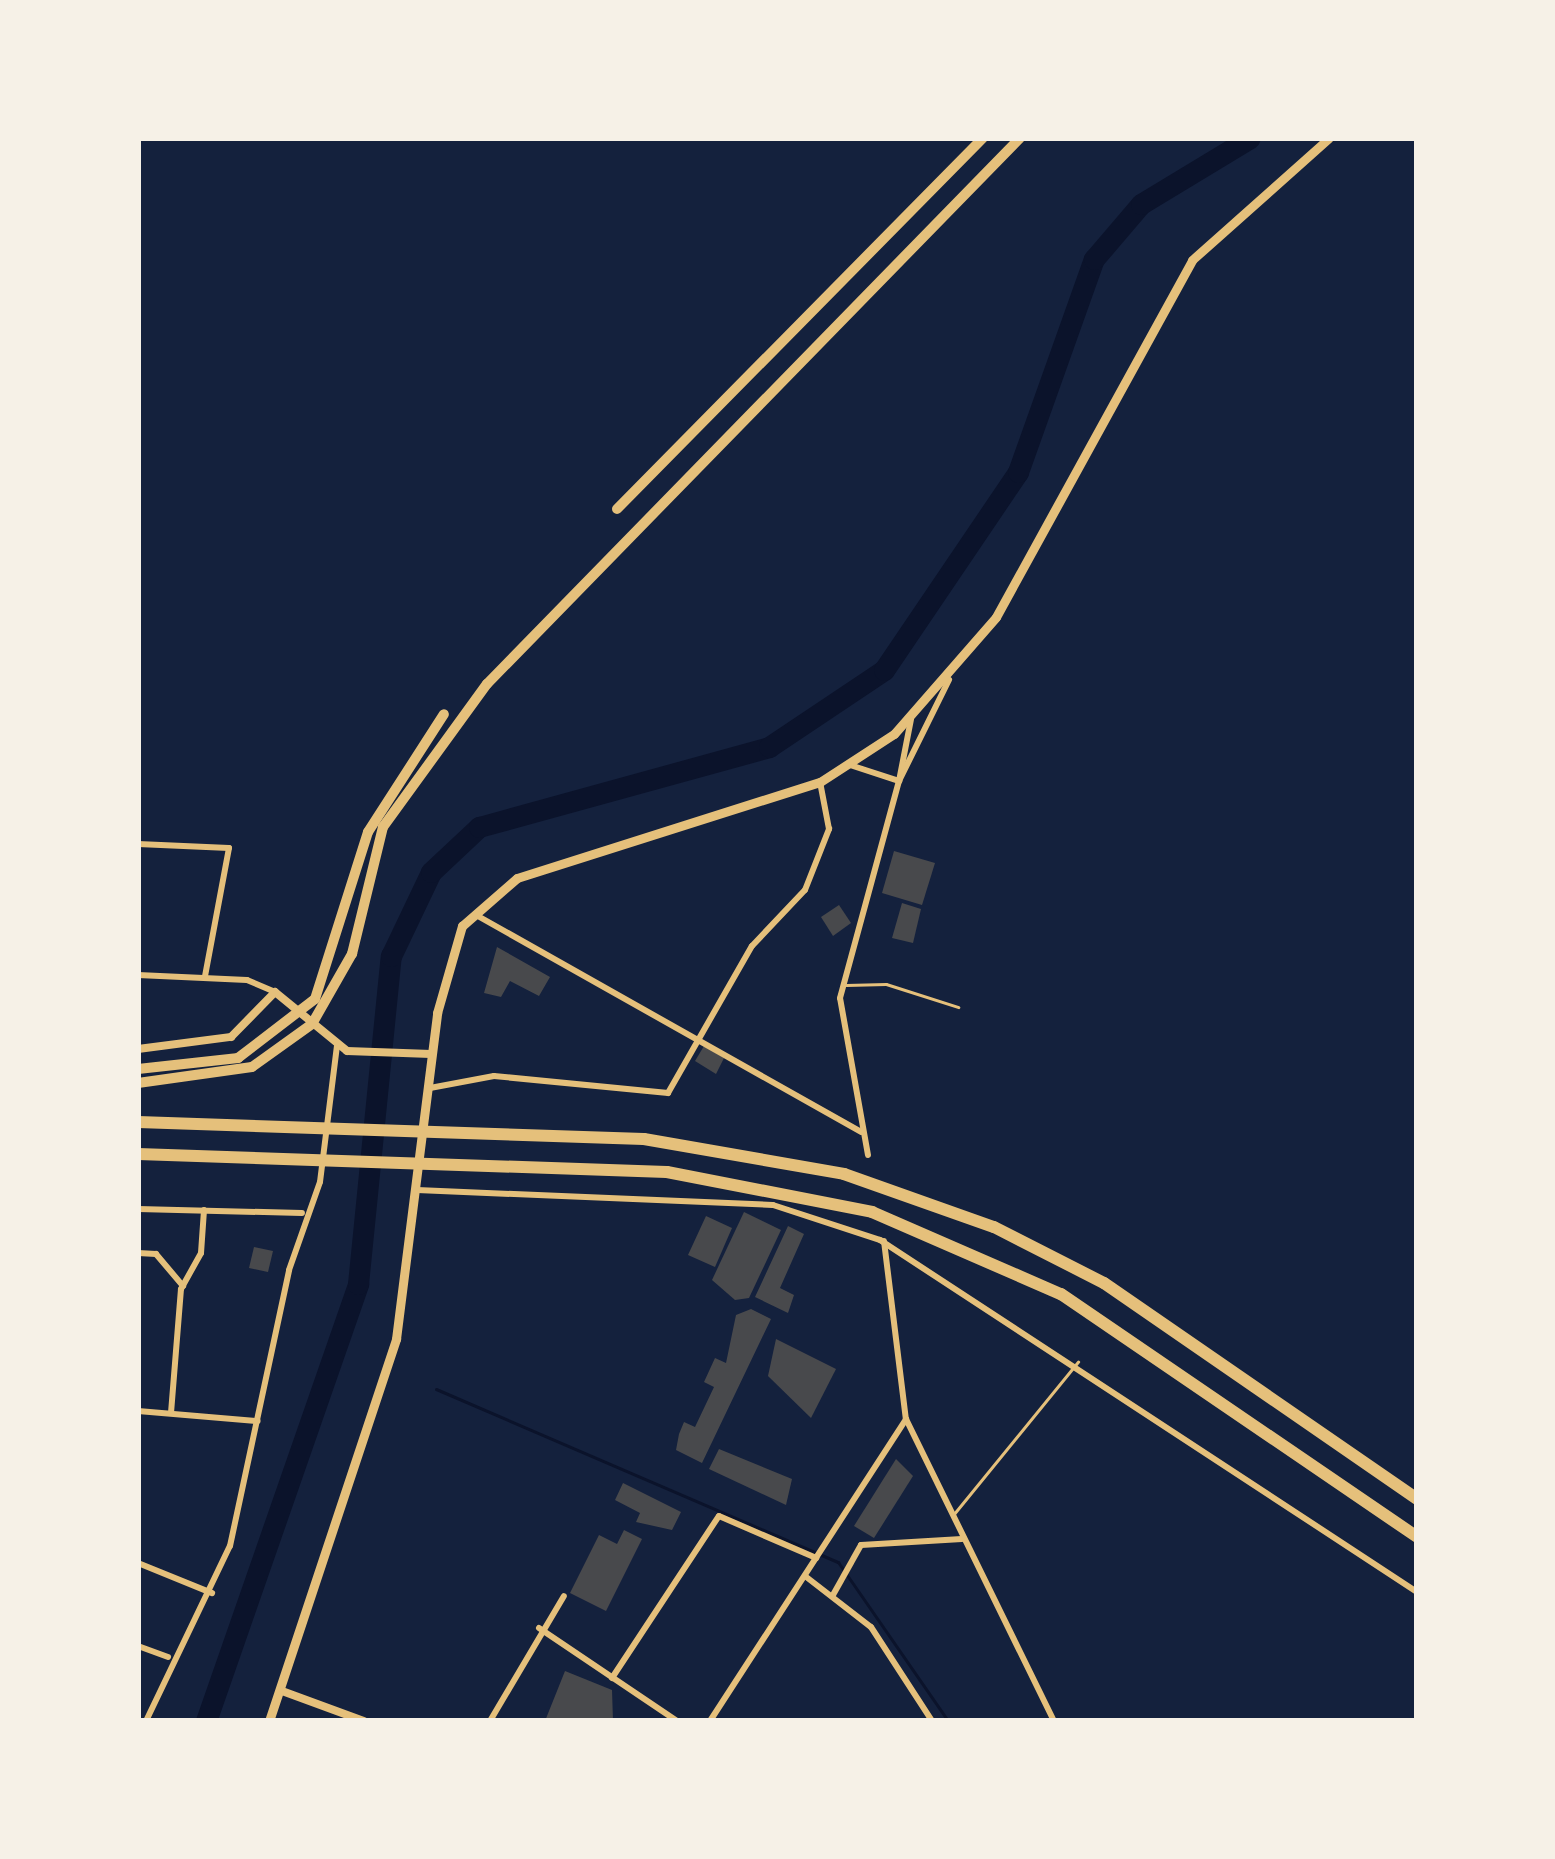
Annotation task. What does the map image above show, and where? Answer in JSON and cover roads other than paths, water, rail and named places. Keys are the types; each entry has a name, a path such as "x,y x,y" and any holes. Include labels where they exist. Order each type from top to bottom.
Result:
{"highway":[{"path":"617,509 983,138"},
{"path":"138,1083 227,1076 297,1040 327,1007 383,827 474,701 1020,138"},
{"path":"138,1069 222,1063 291,1025 315,999 374,817 444,714"},
{"path":"138,1122 734,1150 938,1205 1124,1295 1417,1499"},
{"path":"138,1154 714,1176 937,1236 1142,1343 1417,1537"}],"main road":[{"path":"269,1721 397,1339 431,1054 448,958 472,913 541,868 820,782 911,718 949,680 996,617 1180,277 1246,201 1329,138"}],"street":[{"path":"899,781 949,680"},
{"path":"868,1155 844,985 899,781 911,718"},
{"path":"850,765 899,781"},
{"path":"426,1088 494,1076 668,1093 752,946 805,890 829,829 820,782"},
{"path":"138,844 229,848 205,976"},
{"path":"472,913 699,1036 864,1134"},
{"path":"138,975 205,976 275,992 342,1048 431,1054"},
{"path":"138,1049 231,1036 275,992"},
{"path":"146,1721 169,1658 212,1593 258,1421 304,1213 320,1182 342,1048"},
{"path":"418,1190 772,1204 884,1241 1078,1362 1417,1592"},
{"path":"138,1209 304,1213"},
{"path":"171,1413 183,1286 201,1253 204,1210"},
{"path":"884,1241 906,1419 1054,1721"},
{"path":"138,1253 157,1255 183,1286"},
{"path":"138,1411 258,1421"},
{"path":"710,1721 906,1419"},
{"path":"612,1678 719,1516 816,1558"},
{"path":"833,1596 861,1545 962,1539"},
{"path":"138,1563 212,1593"},
{"path":"805,1576 871,1627 932,1721"},
{"path":"490,1721 539,1628 564,1596"},
{"path":"539,1628 677,1721"},
{"path":"138,1646 169,1658"},
{"path":"281,1691 364,1721"}],"lane":[{"path":"844,985 886,984 958,1007"},
{"path":"951,1516 1078,1362"}],"waterway":[{"path":"206,1721 358,1284 391,956 431,872 479,827 769,747 884,670 1018,472 1094,259 1141,204 1250,138"},
{"path":"436,1389 838,1562 948,1721"}]}
